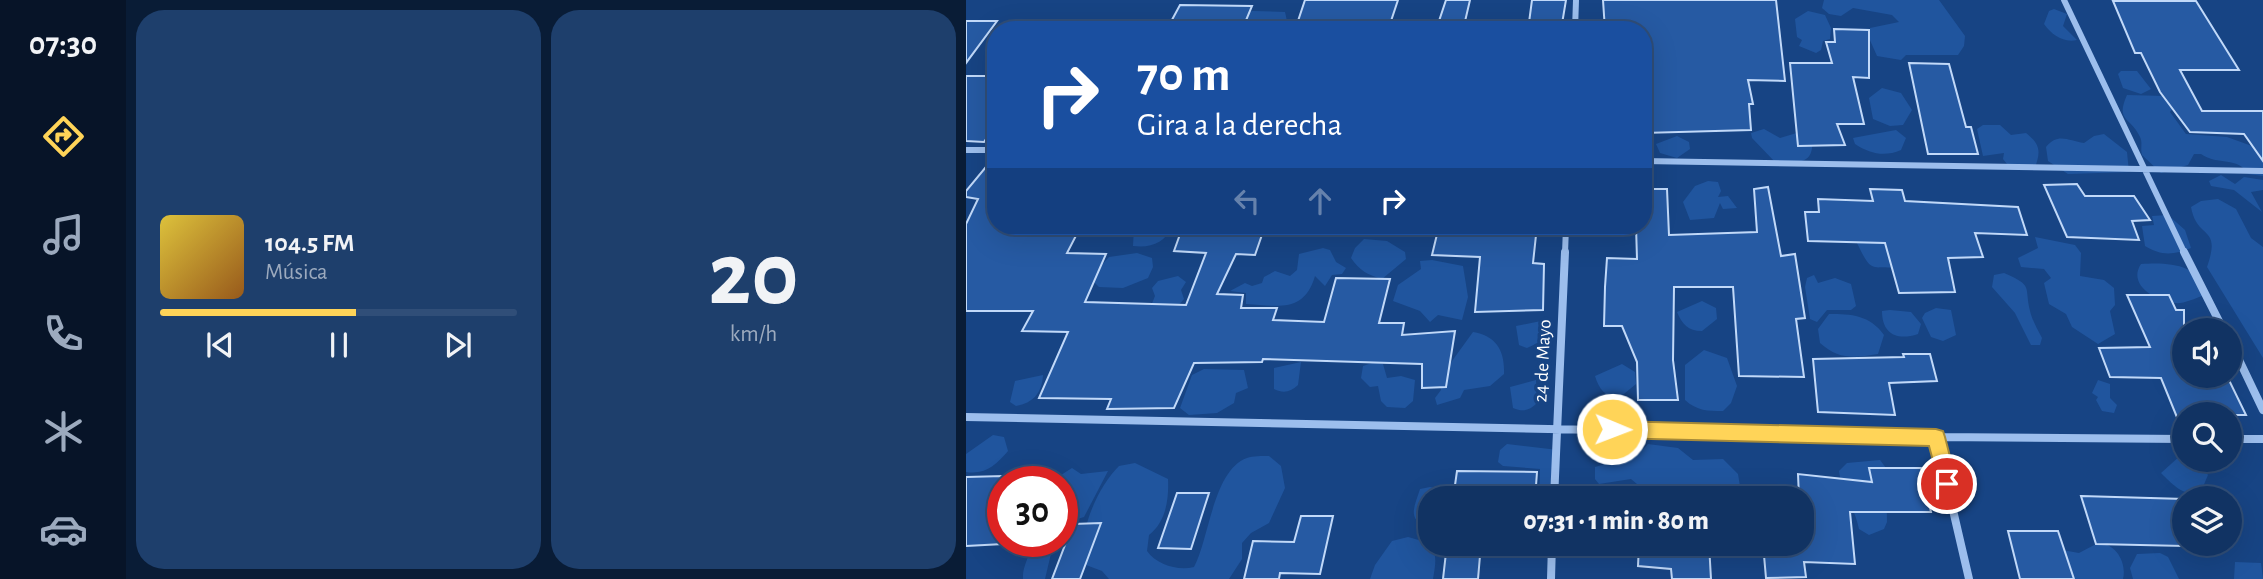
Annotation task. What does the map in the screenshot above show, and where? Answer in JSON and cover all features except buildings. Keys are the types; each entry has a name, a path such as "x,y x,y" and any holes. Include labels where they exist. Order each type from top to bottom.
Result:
{"street":[{"path":"1575,21 1576,0"},
{"path":"2064,0 2142,169 2217,318"},
{"path":"966,150 987,150"},
{"path":"1652,161 2263,171"},
{"name":"24 de Mayo","path":"1555,486 1566,235"},
{"path":"2242,366 2263,410"},
{"path":"966,417 1936,437 2172,439"},
{"path":"1936,437 1969,579"},
{"path":"2242,439 2263,439"},
{"path":"1550,579 1551,556"}],"shaded area":[{"path":"1824,0 1939,0 1965,36 1964,46 1958,55 1906,55 1901,60 1877,56 1869,38 1870,28 1899,22 1892,15 1853,8 1841,16 1829,14 1822,8"},
{"path":"2054,9 2067,14 2063,26 2077,40 2058,37 2044,24 2049,11"},
{"path":"1252,11 1285,12 1287,21 1244,21 1245,16"},
{"path":"1808,11 1825,15 1831,28 1830,39 1823,41 1821,50 1816,53 1799,46 1802,40 1797,37 1795,19"},
{"path":"2121,71 2137,71 2151,89 2141,94 2123,88 2118,74"},
{"path":"1882,88 1901,93 1912,110 1903,125 1890,126 1873,119 1869,98"},
{"path":"2127,95 2165,96 2176,105 2170,112 2186,134 2227,137 2263,150 2263,176 2248,174 2239,165 2207,158 2201,154 2194,154 2188,165 2161,173 2142,155 2140,137 2123,115"},
{"path":"1983,125 2000,125 2011,135 2026,133 2031,137 2038,149 2034,170 2011,169 2003,159 2004,153 1983,156 1977,129"},
{"path":"1764,129 1780,138 1800,132 1812,136 1811,153 1798,162 1775,162 1752,138 1751,133"},
{"path":"1896,130 1906,138 1901,150 1889,153 1866,150 1855,144 1853,138 1858,137"},
{"path":"2104,134 2127,152 2129,172 2068,174 2048,161 2046,147 2050,142 2064,139 2084,143 2094,136"},
{"path":"1677,136 1689,142 1690,149 1677,158 1660,153 1656,144"},
{"path":"2221,175 2235,184 2244,177 2263,180 2263,190 2251,192 2262,212 2234,190 2211,186 2209,181"},
{"path":"1708,181 1718,182 1721,191 1718,197 1728,196 1737,208 1723,209 1720,203 1714,218 1690,220 1683,202 1695,186"},
{"path":"2218,199 2236,209 2251,238 2263,247 2263,358 2242,324 2242,318 2238,318 2207,267 2212,244 2194,218 2191,207 2201,201"},
{"path":"1869,213 1900,268 1872,266 1865,259 1856,241"},
{"path":"2168,215 2185,230 2191,248 2168,253 2157,252 2145,246 2142,226 2154,225 2152,216"},
{"path":"1134,235 1166,235 1152,245 1133,246"},
{"path":"2035,237 2075,245 2081,253 2080,276 2104,280 2114,288 2115,305 2110,311 2115,334 2098,344 2072,327 2066,314 2049,304 2044,283 2051,278 2044,269 2021,267 2018,258 2038,248"},
{"path":"1364,239 1387,241 1405,252 1406,259 1382,279 1368,274 1351,258 1355,248"},
{"path":"1323,248 1330,250 1336,262 1346,268 1342,274 1332,275 1325,286 1315,276 1310,288 1297,302 1279,306 1246,304 1246,293 1230,291 1245,283 1252,286 1262,283 1264,277 1275,271 1290,276 1297,270 1299,254"},
{"path":"1137,253 1152,258 1153,267 1148,278 1123,288 1099,287 1094,282 1099,268 1109,257"},
{"path":"1432,260 1463,266 1468,297 1462,320 1438,315 1430,322 1420,311 1393,301 1398,285 1421,269 1420,261"},
{"path":"2141,264 2172,265 2190,271 2201,285 2202,296 2178,303 2152,295 2138,279"},
{"path":"2004,273 2020,281 2026,288 2031,314 2042,338 2040,345 2031,345 2015,313 1992,287 1994,275"},
{"path":"1814,275 1818,283 1835,278 1851,284 1856,306 1851,310 1827,310 1817,322 1810,319 1805,287 1807,278"},
{"path":"1178,276 1186,282 1181,290 1184,299 1177,307 1149,311 1155,296 1152,288 1158,281"},
{"path":"1702,301 1716,308 1717,319 1702,331 1693,330 1683,323 1677,312"},
{"path":"1936,308 1951,310 1956,335 1943,341 1931,337 1922,318 1925,313"},
{"path":"1882,311 1911,312 1921,324 1918,334 1904,337 1892,334 1885,325"},
{"path":"1829,314 1852,315 1873,323 1884,335 1878,354 1847,356 1827,349 1820,343 1818,329"},
{"path":"1541,321 1542,341 1527,348 1519,345 1516,326"},
{"path":"1473,332 1488,337 1498,346 1503,358 1504,374 1490,386 1464,390 1460,398 1437,405 1435,398 1441,390 1439,379"},
{"path":"1704,350 1727,358 1737,386 1731,403 1723,411 1698,408 1685,400 1685,365"},
{"path":"1301,362 1298,385 1287,392 1274,389 1274,368"},
{"path":"1375,362 1383,364 1387,378 1401,376 1415,380 1413,401 1405,408 1387,407 1381,401 1378,386 1370,387 1361,378 1363,366"},
{"path":"1622,364 1635,372 1636,384 1619,398 1610,396 1603,392 1595,376"},
{"path":"1204,369 1244,370 1248,388 1236,393 1234,403 1217,413 1189,415 1180,408 1192,375"},
{"path":"1043,375 1041,387 1032,400 1016,406 1010,402 1015,381"},
{"path":"1536,380 1537,403 1526,410 1513,408 1510,387"},
{"path":"2098,380 2110,384 2110,398 2117,405 2114,413 2102,411 2096,400 2098,397 2092,393"},
{"path":"993,435 1004,437 1008,451 993,466 973,473 966,472 966,454"},
{"path":"1507,444 1558,450 1559,486 1539,486 1540,469 1503,466 1498,462 1500,450"},
{"path":"1648,444 1678,448 1693,460 1723,459 1738,474 1740,486 1639,486 1631,479 1599,484 1595,479 1595,467 1638,454"},
{"path":"1269,456 1281,466 1285,488 1269,523 1251,533 1242,543 1242,559 1229,579 1109,579 1102,571 1086,565 1083,554 1090,512 1103,486 1119,466 1135,463 1168,479 1163,517 1149,535 1147,551 1162,563 1188,568 1194,567 1199,555 1213,507 1226,476 1247,458"},
{"path":"1880,460 1886,468 1887,522 1884,529 1869,535 1859,529 1839,471 1847,463"},
{"path":"2172,463 2172,472 2206,472 2208,475 2203,486 2176,486 2161,473"},
{"path":"1108,471 1084,517 1078,519 1078,472"},
{"path":"1418,496 1418,521 1414,510"},
{"path":"1408,537 1418,541 1418,556 1435,556 1433,579 1370,579 1375,565 1392,541"},
{"path":"2098,543 2110,546 2119,555 2123,579 2056,579 2062,550 2079,553"},
{"path":"2160,553 2168,557 2179,579 2133,579 2130,568 2137,554"},
{"path":"1028,557 1050,557 1045,579 1023,579"},
{"path":"2235,562 2261,563 2263,579 2234,579"}],"route":[{"path":"1612,429 1936,437 1947,484"}]}
